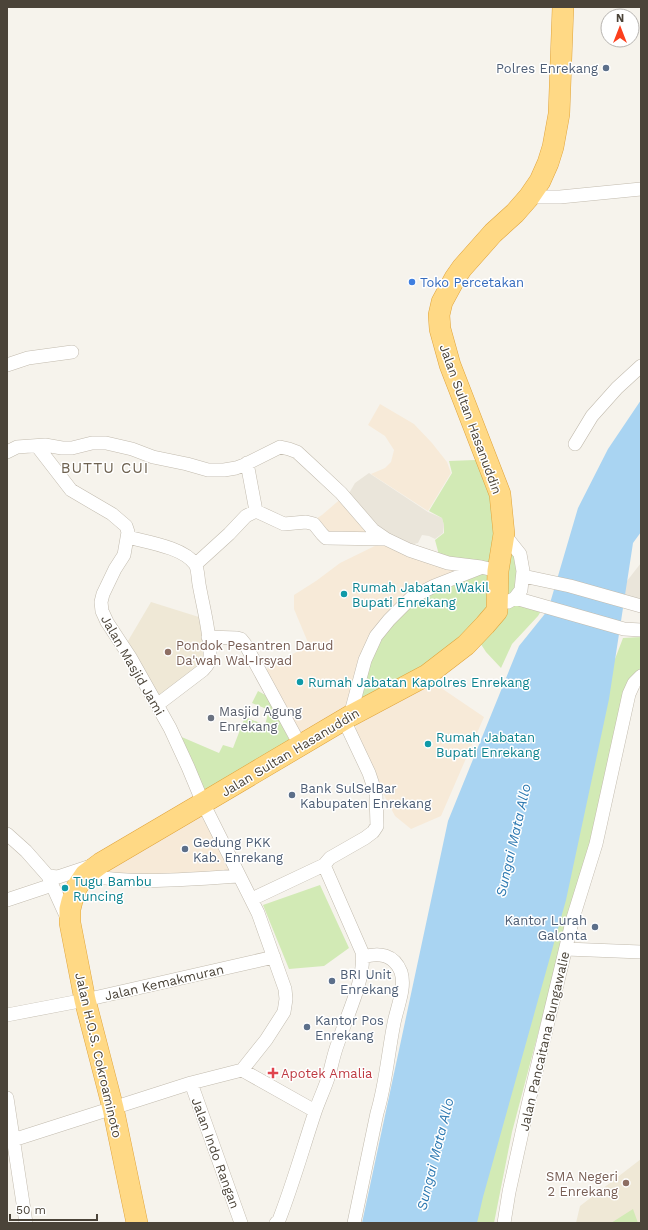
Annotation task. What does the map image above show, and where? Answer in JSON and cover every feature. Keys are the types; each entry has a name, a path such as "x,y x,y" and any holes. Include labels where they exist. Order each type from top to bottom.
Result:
{"highway":[{"name":"Jalan Sultan Hasanuddin","path":"88,875 347,718 427,675 466,645 497,610 490,569 504,534 500,494 450,365 440,329 440,315 442,302 462,268 493,233 515,213 529,197 543,176 553,147 558,114 564,7"},
{"name":"Jalan H.O.S. Cokroaminoto","path":"88,875 70,909 70,923 85,1000 113,1108 137,1223"}],"street":[{"path":"543,176 554,197"},
{"path":"529,197 554,197 641,189"},
{"path":"7,366 28,358 72,352"},
{"path":"575,444 592,416 617,388 641,366"},
{"path":"7,452 17,447 45,445 72,448 106,443 132,449 153,457 208,470 224,470 236,468 280,447 297,452 341,493 373,530 386,539 410,550 448,563 490,569"},
{"path":"37,446 71,490 118,518 126,526 128,537 171,548 185,555 196,564 208,637 210,659 207,666 203,670 157,705"},
{"path":"247,463 256,511"},
{"path":"256,511 284,524 306,522 314,524 326,538 386,539"},
{"path":"196,564 229,534 246,516 256,511"},
{"path":"504,534 520,554 523,576 521,590 515,598 624,628 641,630"},
{"name":"Jalan Masjid Jami","path":"128,537 124,555 115,569 102,598 102,612 130,657 170,728 203,804 252,899 285,988 286,999 284,1012 266,1040 242,1070"},
{"path":"252,899 324,865 330,858 348,849 373,832 377,826 376,794 370,773 347,718 365,660 376,636 388,620 411,598 434,586 490,569"},
{"path":"523,576 553,582 641,606"},
{"name":"Jalan Sultan Hasanuddin","path":"497,610 515,598"},
{"path":"208,637 241,639 300,746"},
{"name":"Jalan Pancaitana Bungawalie","path":"504,1223 509,1192 528,1105 573,918 596,844 629,694 634,683 641,676"},
{"path":"7,834 26,852 50,881 70,923"},
{"path":"276,1223 279,1220 291,1189 315,1111 328,1076 358,984 363,957 324,865"},
{"path":"7,900 62,876 88,875 104,879 124,880 180,880 239,876"},
{"path":"566,949 641,952"},
{"path":"354,1223 381,1098 402,983 401,972 397,965 390,959 381,954 371,954 363,957"},
{"name":"Jalan Kemakmuran","path":"7,1015 85,1000 274,957"},
{"path":"13,1140 191,1083 242,1070 315,1111"},
{"name":"Jalan Indo Rangan","path":"191,1083 242,1223"},
{"path":"7,1098 8,1114 26,1223"}],"shaded area":[{"path":"380,404 414,424 447,462 451,473 428,511 371,474 385,468 391,462 394,450 385,436 368,425"},
{"path":"369,473 428,512 442,518 444,525 443,533 435,539 422,535 418,543 410,545 387,538 348,495 355,483"},
{"path":"344,496 385,539 327,537 311,522 322,515"},
{"path":"385,541 469,568 348,711 295,744 259,673 309,645 294,609 294,595 340,563"},
{"path":"641,563 641,605 616,595"},
{"name":"Pondok Pesantren Darud Da'wah Wal-Irsyad","path":"151,602 202,618 208,657 158,700 125,646"},
{"path":"425,677 484,717 441,816 411,829 395,816 383,793 356,731 356,715"},
{"path":"202,805 237,877 95,876"},
{"name":"SMA Negeri 2 Enrekang","path":"641,1159 641,1223 576,1223 580,1206"}],"green space":[{"path":"475,460 485,468 498,510 490,565 439,555 435,540 444,533 444,525 442,518 429,511 452,473 449,461"},
{"path":"515,550 519,588 501,602 503,557"},
{"path":"482,569 491,572 490,603 441,662 355,711 376,643 414,598"},
{"path":"516,600 541,611 512,644 501,668 486,652 477,638"},
{"path":"641,637 641,668 633,676 595,826 568,920 512,1132 494,1223 478,1223 472,1214 602,693 623,638"},
{"path":"258,691 267,696 292,745 203,800 177,735 219,753 223,745 233,748 245,717 265,725 269,710 252,703"},
{"path":"320,885 349,948 324,966 289,969 263,905"},
{"path":"633,1209 638,1223 611,1223"}],"water":[{"name":"Sungai Mata Allo","path":"641,400 641,532 633,543 609,699 566,900 477,1223 362,1223 448,821 519,646 548,610 578,508 608,449"}],"place":[{"name":"Polres Enrekang","path":"606,68"},
{"name":"Toko Percetakan","path":"412,282"},
{"name":"Rumah Jabatan Wakil Bupati Enrekang","path":"344,594"},
{"name":"Pondok Pesantren Darud Da'wah Wal-Irsyad","path":"168,652"},
{"name":"Rumah Jabatan Kapolres Enrekang","path":"300,682"},
{"name":"Masjid Agung Enrekang","path":"211,718"},
{"name":"Rumah Jabatan Bupati Enrekang","path":"428,744"},
{"name":"Bank SulSelBar Kabupaten Enrekang","path":"292,795"},
{"name":"Gedung PKK Kab. Enrekang","path":"185,849"},
{"name":"Tugu Bambu Runcing","path":"65,888"},
{"name":"Kantor Lurah Galonta","path":"595,927"},
{"name":"BRI Unit Enrekang","path":"332,981"},
{"name":"Kantor Pos Enrekang","path":"307,1027"},
{"name":"Apotek Amalia","path":"273,1073"},
{"name":"SMA Negeri 2 Enrekang","path":"626,1183"}],"district":[{"name":"BUTTU CUI","path":"105,468"}]}
